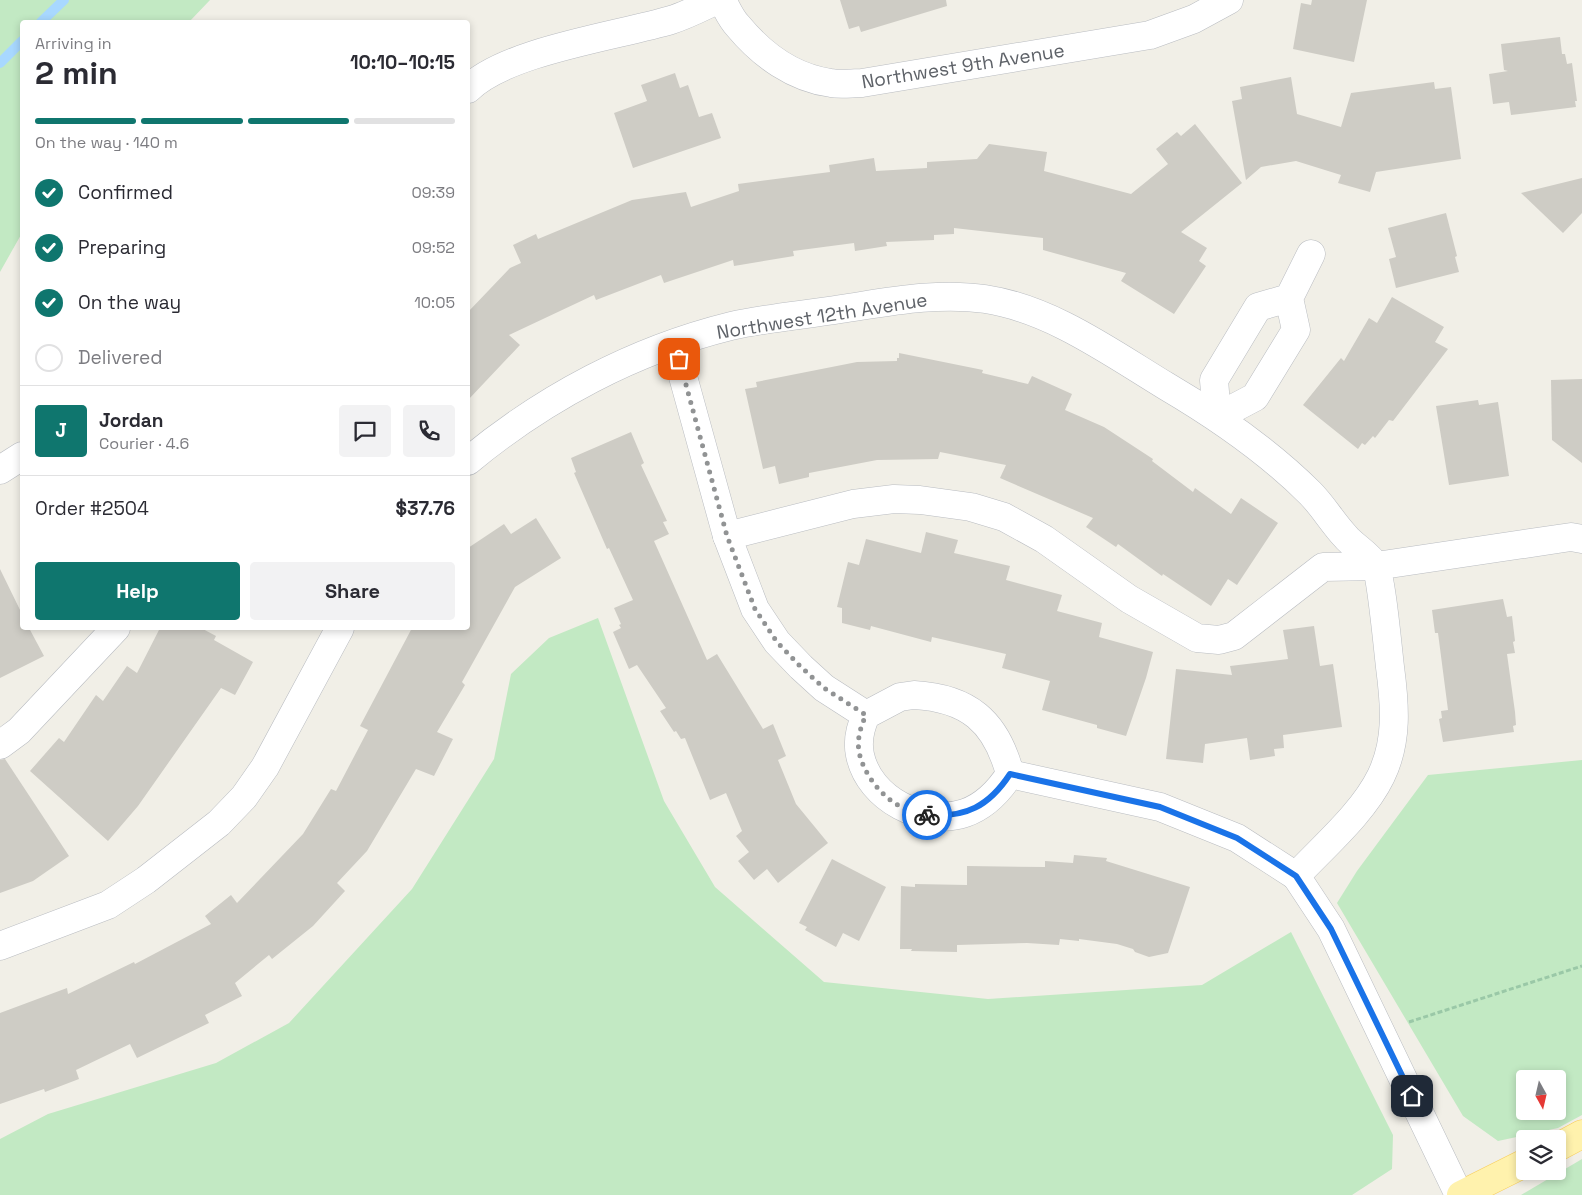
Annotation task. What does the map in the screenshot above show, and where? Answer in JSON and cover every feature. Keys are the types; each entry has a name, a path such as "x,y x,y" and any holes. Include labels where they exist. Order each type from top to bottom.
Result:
{"main road":[{"path":"1566,1143 1582,1134"},
{"path":"1460,1195 1516,1167"}],"street":[{"path":"470,87 477,79 527,56 673,19 717,0"},
{"name":"Northwest 9th Avenue","path":"722,0 737,26 759,48 786,68 806,78 832,84 862,83 1150,35 1194,19 1229,0"},
{"path":"1288,298 1258,307 1214,380 1217,417 1255,397 1296,330 1288,298 1311,254"},
{"name":"Northwest 12th Avenue","path":"470,459 526,417 592,378 635,358 674,344 732,326 901,300 958,297 982,299 1009,304 1058,323 1217,417 1310,492 1344,535 1376,566"},
{"path":"674,344 727,536 755,609 777,642 824,688 866,715"},
{"path":"0,470 20,457"},
{"path":"727,536 853,504 894,499 920,500 971,507 1004,517 1044,539 1129,599 1198,638 1219,640 1234,636 1323,567 1376,566 1571,537 1582,540"},
{"path":"1296,876 1367,798 1379,781 1392,748 1394,696 1376,566"},
{"path":"0,745 19,731 114,630"},
{"path":"0,946 108,905 146,880 218,823 244,797 265,768 339,630"},
{"path":"928,696 956,702 970,709 987,726 998,741 1010,774 994,795 965,813 941,816 918,814 885,796 870,779 860,755 860,728 866,715 900,697 928,696"},
{"path":"1010,774 1160,807 1237,838 1296,876 1331,929 1460,1195"}],"path":[{"path":"1380,1031 1582,966"}],"green space":[{"path":"0,0 210,0 191,20 20,20 20,237 0,272"},
{"path":"598,618 664,801 715,887 824,982 988,999 1202,985 1291,932 1393,1135 1392,1169 1352,1195 0,1195 0,1139 48,1114 216,1063 289,1023 412,889 494,759 511,674 549,638"},
{"path":"1582,760 1582,1115 1558,1128 1549,1130 1516,1130 1516,1137 1498,1141 1463,1116 1337,903 1357,871 1428,775"},
{"path":"1582,1159 1582,1195 1521,1195 1546,1180 1566,1180 1566,1168"}],"building":[{"path":"840,0 946,0 947,6 861,32 859,26 849,29"},
{"path":"1312,0 1367,0 1354,62 1293,49 1301,3 1311,5"},
{"path":"1560,37 1562,54 1565,54 1567,64 1572,63 1577,101 1575,101 1576,107 1511,115 1509,102 1493,104 1489,74 1508,71 1504,70 1501,44"},
{"path":"675,73 680,88 688,85 699,117 712,113 721,138 633,168 614,113 647,101 641,85"},
{"path":"1291,77 1297,114 1341,127 1351,93 1434,82 1435,89 1451,87 1461,159 1376,172 1370,192 1338,183 1341,175 1296,161 1261,167 1246,180 1232,101 1242,99 1240,87"},
{"path":"1195,124 1242,183 1181,232 1207,248 1199,261 1206,266 1174,314 1121,281 1126,273 1043,250 1043,238 954,228 954,234 934,235 934,240 886,242 887,246 855,251 854,243 793,251 794,256 734,266 733,260 664,283 661,275 596,300 594,295 509,335 520,345 470,398 470,310 510,268 521,263 513,245 536,234 538,239 632,200 686,192 691,207 739,191 738,184 830,172 829,165 874,158 876,171 927,168 927,162 977,159 989,144 1047,152 1044,171 1131,194 1168,164 1156,149 1177,132 1181,136"},
{"path":"1582,178 1582,213 1563,233 1521,193"},
{"path":"1446,213 1459,272 1396,288 1389,259 1396,257 1388,228"},
{"path":"1392,297 1444,327 1435,342 1448,349 1393,421 1389,420 1375,438 1373,436 1365,445 1362,443 1358,449 1303,405 1341,358 1344,361 1369,318 1377,323"},
{"path":"899,353 983,370 982,373 1028,384 1032,376 1072,394 1065,410 1104,427 1153,459 1152,461 1193,492 1195,488 1231,514 1241,498 1278,523 1237,585 1228,579 1211,606 1163,574 1162,576 1118,544 1116,547 1086,527 1093,518 1000,478 1006,465 940,452 938,459 877,460 809,473 809,477 779,484 775,466 763,469 745,389 757,387 756,382 857,362 897,361"},
{"path":"1582,379 1582,463 1552,440 1551,380"},
{"path":"1478,400 1479,405 1498,402 1509,476 1449,485 1436,406"},
{"path":"631,432 644,463 641,465 667,521 663,522 669,534 654,541 707,660 717,654 763,729 773,724 786,756 778,760 796,804 828,843 778,883 767,869 754,880 738,861 749,852 736,836 742,831 726,793 710,800 685,738 681,739 676,731 674,732 660,711 666,708 637,665 629,669 613,632 621,628 614,608 633,600 609,548 607,549 574,473 576,472 571,458"},
{"path":"536,518 561,558 515,587 462,682 465,685 437,732 453,739 434,776 416,769 367,851 337,883 345,891 313,926 272,959 269,955 235,983 242,996 205,1015 209,1023 137,1058 130,1044 76,1070 79,1079 45,1092 44,1089 0,1104 0,1013 67,988 68,994 134,962 135,964 211,924 205,916 231,895 237,903 303,834 331,789 336,791 368,730 360,726 411,630 470,630 470,547 504,524 511,534"},
{"path":"926,532 958,540 954,553 1010,566 1006,580 1062,595 1057,611 1102,623 1099,637 1153,652 1126,736 1097,728 1097,725 1042,710 1050,681 1002,668 1006,654 932,637 931,642 871,626 870,630 842,623 842,608 837,607 848,562 859,565 866,539 921,553"},
{"path":"0,569 20,610 20,630 30,630 44,656 0,678"},
{"path":"1503,599 1507,617 1512,616 1515,641 1513,642 1515,653 1507,654 1515,712 1516,725 1513,726 1514,732 1443,742 1439,719 1442,718 1441,711 1448,710 1438,633 1435,633 1432,610"},
{"path":"1314,626 1320,666 1333,664 1342,727 1283,735 1284,748 1274,749 1275,756 1250,760 1247,738 1205,744 1203,763 1166,759 1176,669 1232,675 1230,666 1288,659 1283,630"},
{"path":"159,630 205,630 216,636 214,640 253,662 235,695 221,688 138,806 108,841 30,771 59,738 64,742 96,695 103,701 127,666 137,673"},
{"path":"5,759 69,856 33,881 0,893 0,760"},
{"path":"1074,855 1107,858 1106,861 1190,887 1168,953 1149,957 1117,944 1079,939 1079,941 1060,939 1059,945 1027,943 957,945 957,952 900,949 901,886 915,887 915,884 967,885 967,866 1045,867 1045,861 1073,863"},
{"path":"832,859 886,887 859,941 843,933 836,947 805,930 807,927 799,923"}],"waterway":[{"path":"43,20 64,0"},
{"path":"0,63 20,43"}],"way so far":[{"path":"679,359 727,536 738,570 755,609 777,642 801,667 824,688 866,715 860,728 859,741 860,755 870,779 885,796 918,814 927,815"}],"route":[{"path":"927,815 941,816 965,813 994,795 1010,774 1160,807 1237,838 1296,876 1331,929 1412,1096"}]}
